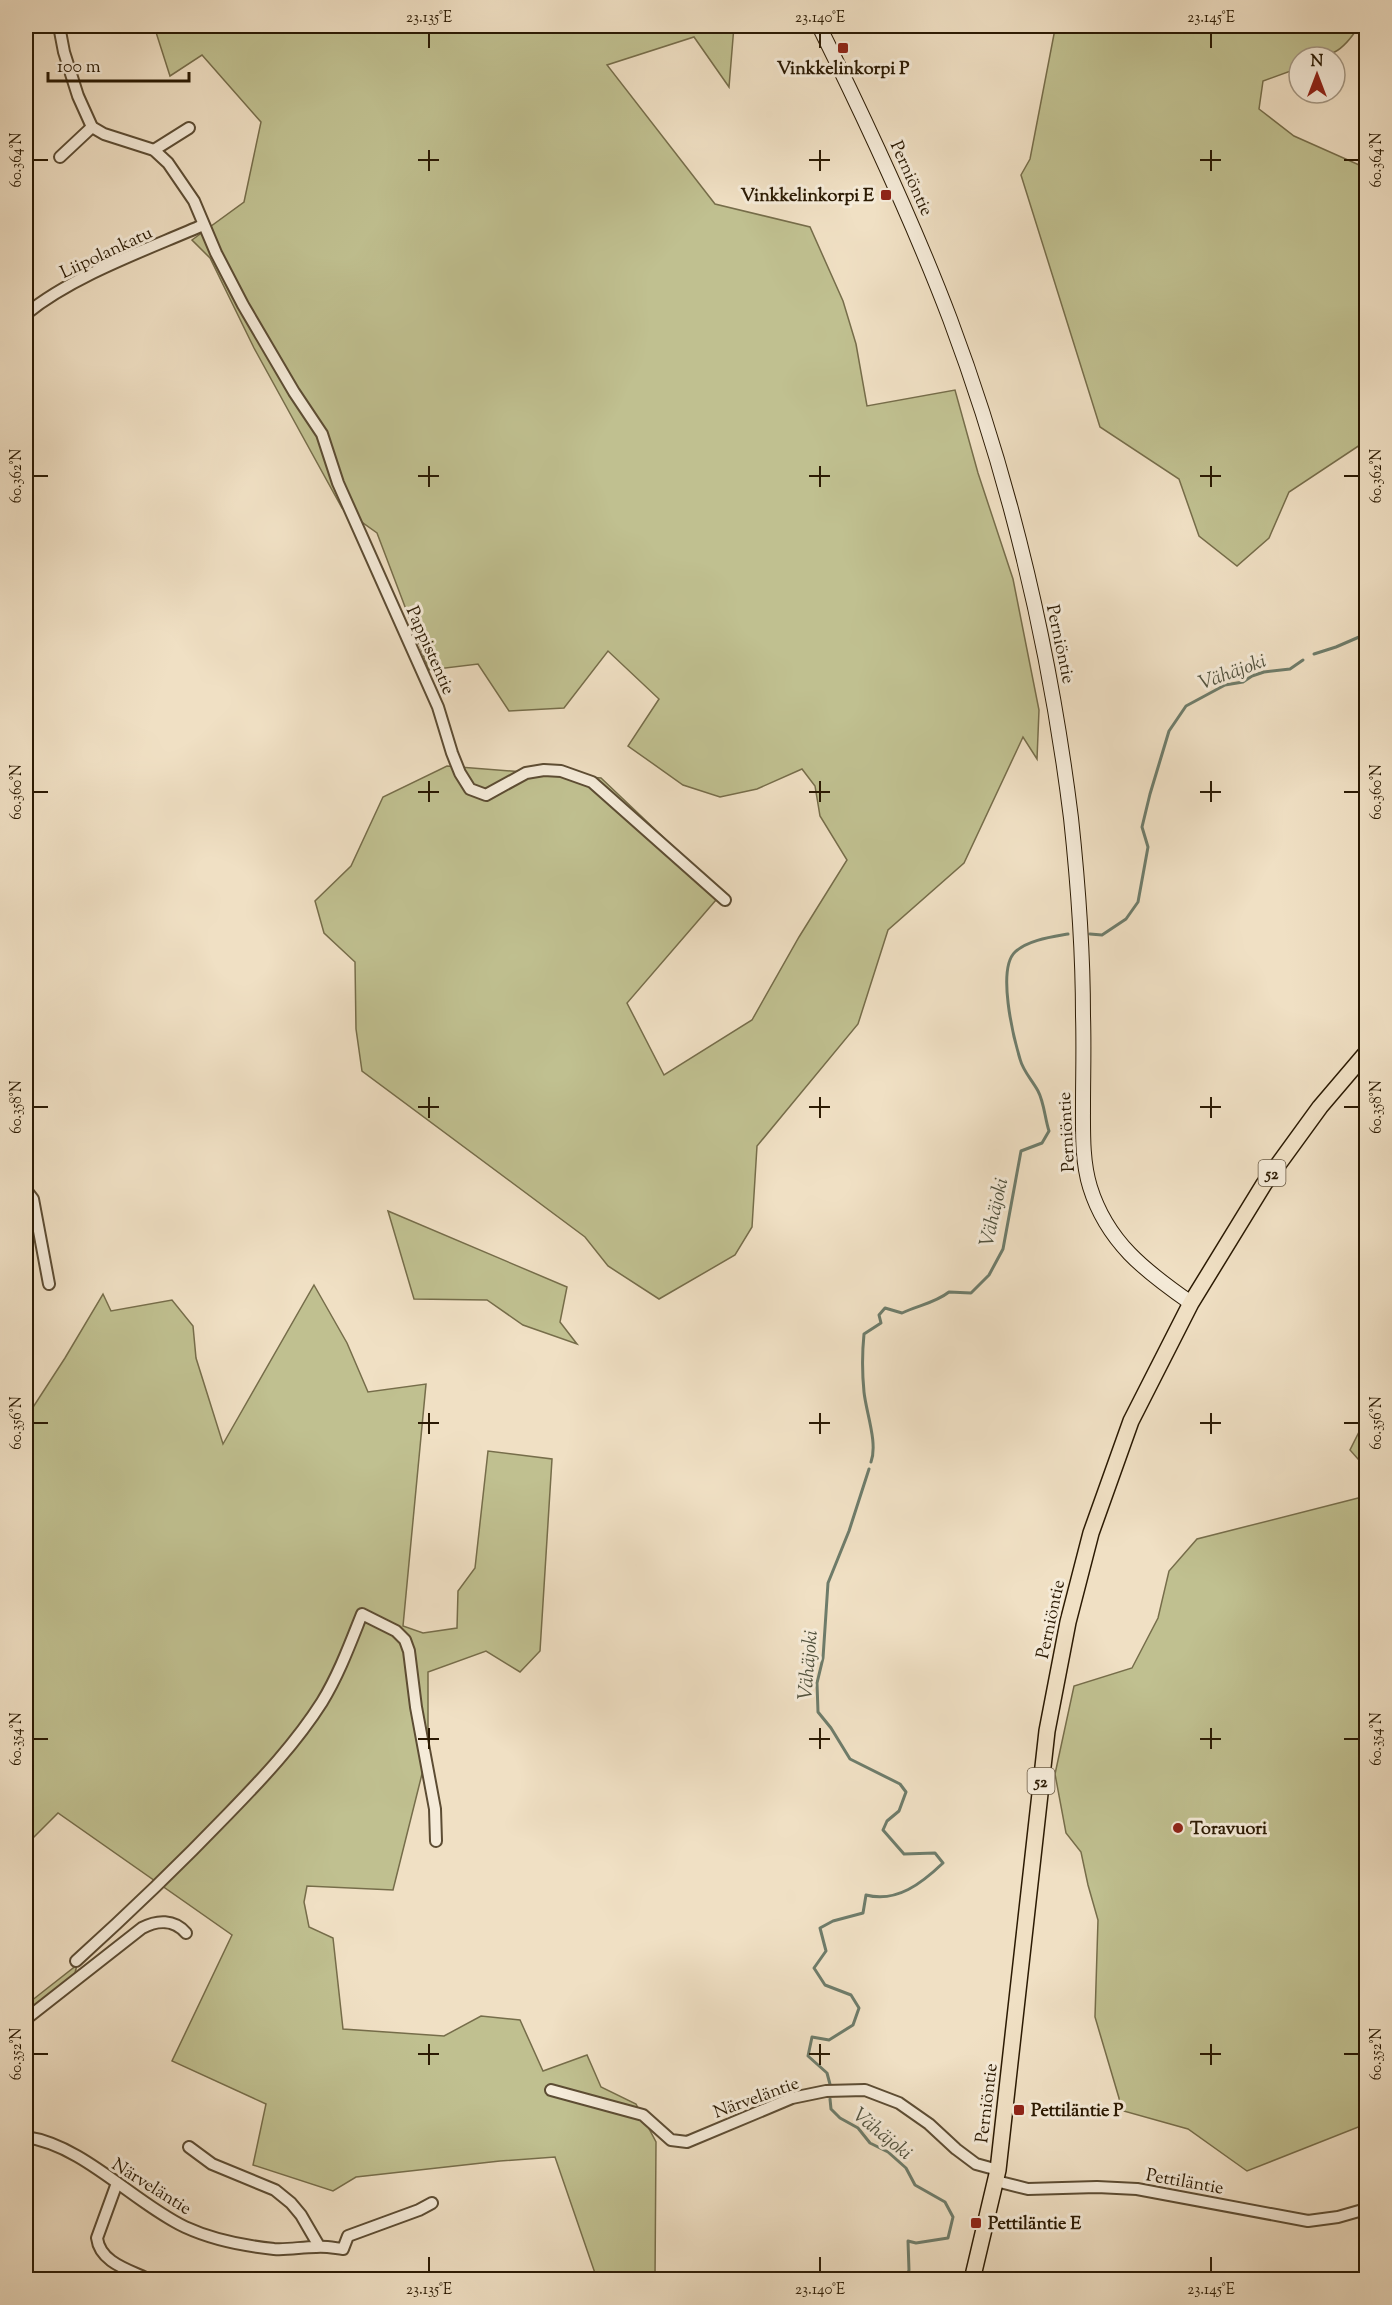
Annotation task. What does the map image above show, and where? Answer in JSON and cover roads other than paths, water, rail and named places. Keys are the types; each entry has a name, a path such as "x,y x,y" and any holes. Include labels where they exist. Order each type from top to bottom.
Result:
{"main road":[{"name":"Perniöntie","path":"819,26 912,225 950,320 1003,482 1029,587 1051,692 1071,819 1082,965 1083,1131 1084,1159 1089,1185 1100,1215 1120,1244 1148,1273 1191,1303 1131,1421 1091,1533 1068,1622 1047,1731 997,2175 972,2280"},
{"name":"52","path":"1191,1303 1264,1184 1320,1107 1366,1053"}],"street":[{"path":"59,26 63,52 78,96 92,127 104,134 154,150 189,128"},
{"path":"60,157 92,127"},
{"name":"Pappistentie","path":"154,150 168,163 194,201 216,253 294,392 322,434 338,483 430,687 452,753 470,789 486,795 526,773 544,770 561,771 592,782 724,900"},
{"name":"Liipolankatu","path":"26,314 39,303 98,271 203,225"},
{"path":"26,1190 33,1199 49,1284"},
{"path":"76,1961 157,1887 294,1742 322,1702 341,1667 362,1614 396,1631 405,1640 409,1651 416,1707 435,1809 436,1841"},
{"path":"26,2019 142,1928 154,1922 170,1922 181,1927 186,1933"},
{"name":"Närveläntie","path":"551,2090 643,2115 671,2140 687,2142 792,2098 826,2091 865,2090 899,2103 929,2124 956,2150 997,2175"},
{"name":"Närveläntie","path":"26,2137 58,2145 161,2214 186,2227 210,2236 276,2249 319,2246 343,2249 348,2236 432,2203"},
{"path":"189,2147 212,2164 275,2190 302,2216 319,2246"},
{"name":"Pettiläntie","path":"997,2175 1028,2189 1097,2187 1137,2189 1308,2221 1338,2217 1366,2209"},
{"path":"117,2183 97,2238 98,2246 101,2253 110,2260 150,2280"}],"waterway":[{"name":"Vähäjoki","path":"1314,654 1366,634"},
{"name":"Vähäjoki","path":"1090,934 1102,935 1126,919 1138,902 1148,847 1142,827 1150,794 1169,731 1186,706 1225,685 1243,682 1264,672 1290,669 1303,660"},
{"name":"Vähäjoki","path":"871,1462 873,1446 863,1377 864,1334 881,1323 879,1315 885,1308 902,1313 949,1292 971,1293 989,1275 1003,1249 1021,1151 1042,1143 1049,1131 1040,1095 1023,1068 1017,1048 1008,1003 1007,973 1010,961 1020,948 1040,940 1068,934"},
{"name":"Vähäjoki","path":"831,2088 827,2073 808,2056 812,2037 829,2040 853,2025 859,2008 851,1995 825,1985 814,1968 826,1951 820,1928 833,1921 863,1913 866,1895 877,1897 898,1894 918,1884 943,1863 935,1853 904,1854 883,1830 887,1821 899,1811 906,1792 900,1784 850,1759 818,1712 817,1683 823,1658 828,1583 849,1531 869,1469"},
{"name":"Vähäjoki","path":"830,2099 831,2109 840,2118 858,2128 870,2143 888,2152 906,2168 915,2185 945,2202 953,2217 948,2238 916,2243 908,2241 909,2270 906,2280"}],"place":[{"name":"Vinkkelinkorpi P","path":"843,48"},
{"name":"Vinkkelinkorpi E","path":"886,195"},
{"name":"Toravuori","path":"1178,1828"},
{"name":"Pettiläntie P","path":"1019,2110"},
{"name":"Pettiläntie E","path":"976,2223"}]}
